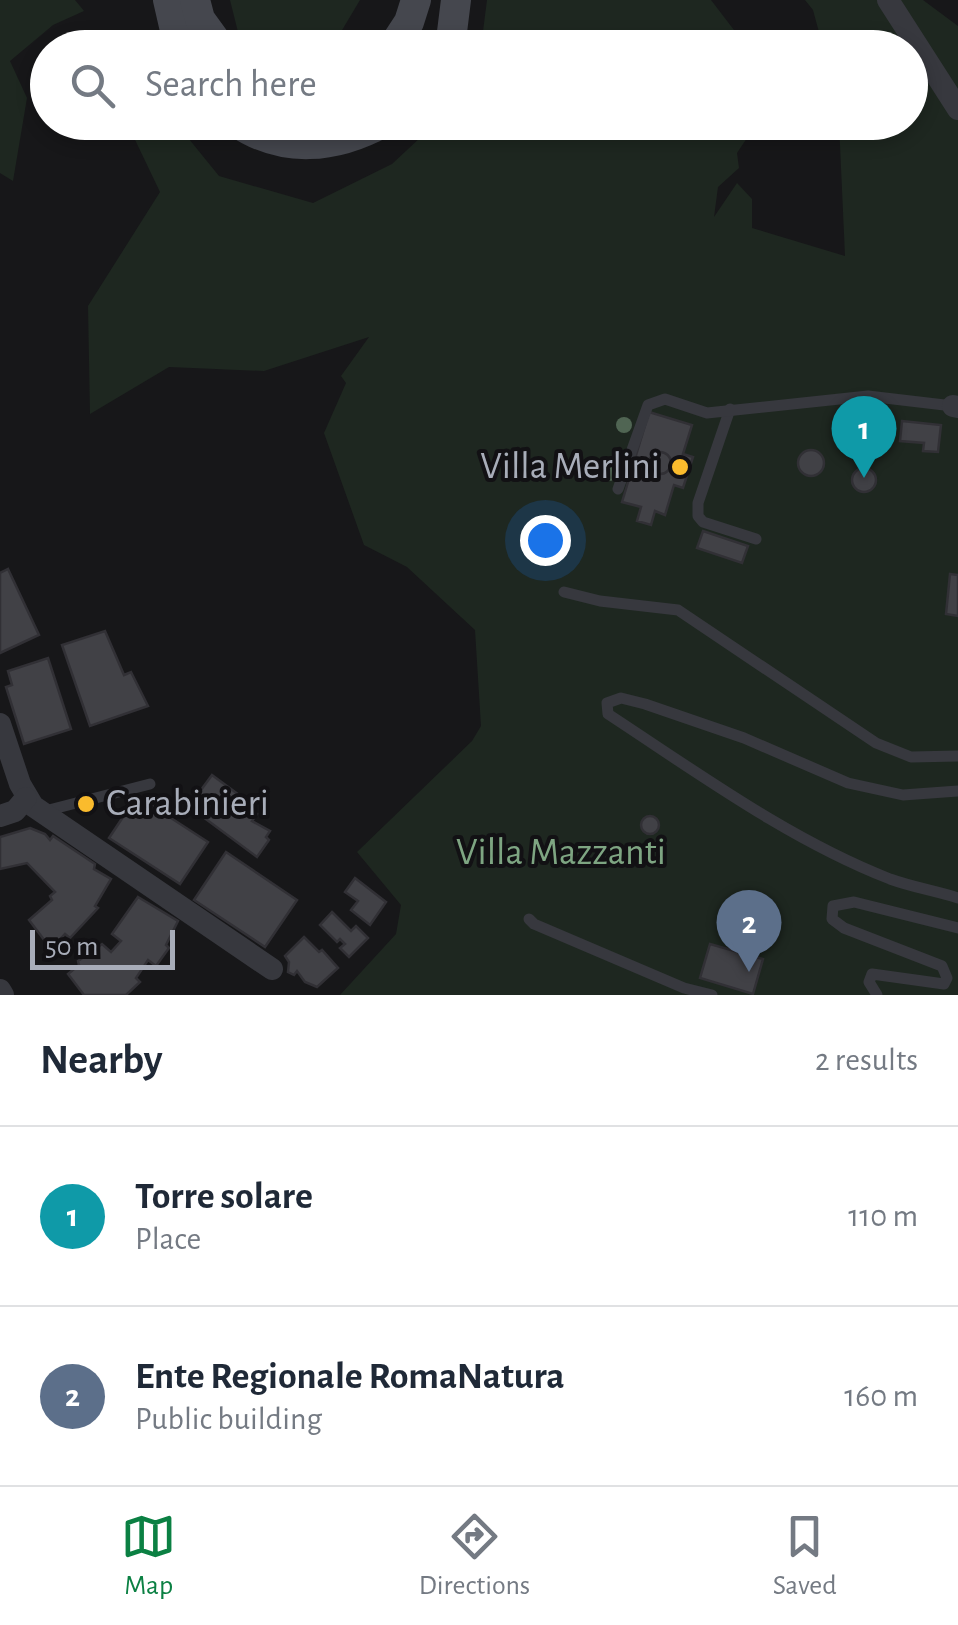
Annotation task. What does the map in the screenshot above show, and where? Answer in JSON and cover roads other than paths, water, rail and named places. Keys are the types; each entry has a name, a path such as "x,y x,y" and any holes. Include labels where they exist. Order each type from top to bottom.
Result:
{"main road":[{"path":"168,0 175,30"},
{"path":"195,0 208,30"},
{"path":"404,30 416,0"},
{"path":"452,30 456,0"},
{"path":"274,140 299,146 340,140"}],"street":[{"path":"888,0 907,30"},
{"path":"928,62 958,109"},
{"path":"0,724 22,793 16,811 0,816"},
{"path":"22,793 272,969"}],"lane":[{"path":"618,490 648,405 665,399 707,414 868,396 955,407"},
{"path":"730,409 698,503 698,516 703,522 756,539"},
{"path":"564,592 600,602 678,610 876,743 911,757 958,756"},
{"path":"958,791 902,795 848,783 744,738 646,704 620,698 607,703 608,714 832,853 893,880 958,898"},
{"path":"22,793 150,784"},
{"path":"878,995 870,982 872,974 944,984 942,966 844,928 832,919 833,906 854,902 958,928"},
{"path":"529,919 684,991 712,995"}],"place":[{"name":"Villa Merlini","path":"680,467"},
{"name":"Torre solare","path":"864,478"},
{"name":"Carabinieri","path":"86,804"},
{"name":"Ente Regionale RomaNatura","path":"749,972"}],"park label":[{"name":"Villa Mazzanti","path":"561,853"}]}
